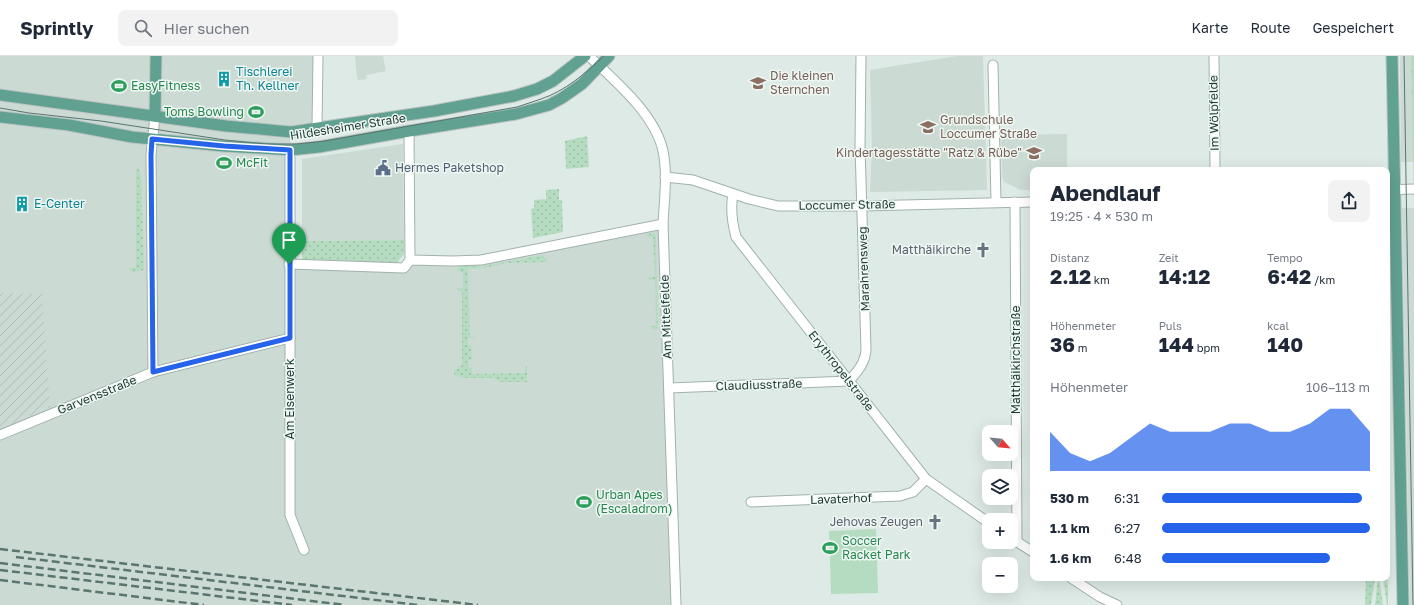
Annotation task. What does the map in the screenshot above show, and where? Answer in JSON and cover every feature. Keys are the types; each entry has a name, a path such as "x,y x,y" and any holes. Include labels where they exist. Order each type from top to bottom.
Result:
{"main road":[{"path":"155,116 156,56"},
{"name":"Hildesheimer Straße","path":"0,95 226,126 291,132 434,111 514,96 537,89 553,81 585,56"},
{"name":"Hildesheimer Straße","path":"0,117 69,125 152,139 224,146 290,150 319,147 516,114 548,105 562,98 582,84 609,56"},
{"path":"1392,56 1391,190 1403,605"}],"street":[{"path":"317,128 318,56"},
{"name":"Am Mittelfelde","path":"589,56 635,102 647,117 657,134 663,151 665,177 663,224 676,605"},
{"name":"Marahrensweg","path":"849,381 860,370 866,358 860,146 861,56"},
{"name":"Im Wölpfelde","path":"1214,56 1215,167"},
{"path":"993,65 996,202"},
{"path":"153,372 151,155 155,116"},
{"path":"289,264 404,268 410,260 409,131"},
{"name":"Am Eisenwerk","path":"290,150 290,515 304,550"},
{"name":"Loccumer Straße","path":"665,177 693,180 760,203 778,206 862,206 1030,202"},
{"path":"1391,190 1414,189"},
{"name":"Erythropelstraße","path":"732,194 732,222 736,237 926,479 982,518"},
{"name":"Matthäikirchstraße","path":"1014,513 1015,202"},
{"path":"410,260 481,260 663,224"},
{"name":"Garvensstraße","path":"0,435 153,372 290,338"},
{"name":"Claudiusstraße","path":"669,388 849,381"},
{"name":"Lavaterhof","path":"751,502 900,496 913,492 926,479"},
{"path":"1018,543 1030,550"},
{"path":"1076,581 1100,597 1117,605"}],"shaded area":[{"path":"0,56 320,56 319,127 291,132 289,264 404,268 410,260 453,261 663,224 676,605 0,605"},
{"path":"355,56 383,56 386,71 366,75 367,79 358,80"},
{"name":"Grundschule Loccumer Straße","path":"957,56 983,56 987,190 870,192 872,147 870,70"},
{"path":"1400,56 1414,56 1414,208 1413,162 1401,162"},
{"name":"Kindertagesstätte \"Ratz & Rübe\"","path":"1067,134 1067,167 1030,167 1030,190 1021,190 1004,182 1002,177 1001,135"},
{"path":"403,144 404,240 302,241 302,159"},
{"path":"1402,208 1414,208 1414,605 1410,605"},
{"path":"0,293 42,294 50,407 0,429"}],"green space":[{"path":"1411,56 1414,56 1414,162 1413,162"},
{"path":"587,136 589,167 566,169 565,141"},
{"path":"136,168 140,170 141,175 144,270 132,272 128,268 136,268"},
{"path":"559,189 559,200 562,200 563,232 533,238 531,209 534,208 534,200 546,199 546,190"},
{"path":"654,233 656,235 658,329 652,329 650,326 656,326 655,280 649,280 648,277 655,277 653,237 647,237 647,234"},
{"path":"404,240 404,254 396,264 302,262 302,241"},
{"path":"543,255 548,262 508,263 483,268 483,266"},
{"path":"459,266 480,266 481,268 468,269 470,336 476,337 468,338 468,345 471,345 472,360 469,360 469,367 472,368 472,374 525,373 525,367 527,366 527,382 500,382 494,378 463,378 454,375 454,370 458,369 462,365 462,293 456,288 463,288 463,272 457,271"},
{"path":"876,529 878,593 831,594 829,531"},
{"path":"1366,581 1375,581 1371,605 1365,605"},
{"path":"1378,581 1379,581 1383,605 1375,605"},
{"path":"1383,581 1388,581 1387,605"}],"tram line":[{"path":"0,108 29,113 101,121 225,140 266,144 297,144 325,141 517,107 550,96 582,75 604,56"},
{"path":"1404,56 1413,605"}],"railway":[{"path":"0,549 478,605"},
{"path":"16,557 418,605"},
{"path":"0,563 345,605"},
{"path":"0,570 292,605"},
{"path":"0,580 204,605"}],"place":[{"name":"Tischlerei Th. Kellner","path":"224,79"},
{"name":"Die kleinen Sternchen","path":"758,83"},
{"name":"EasyFitness","path":"119,86"},
{"name":"Toms Bowling","path":"256,112"},
{"name":"Grundschule Loccumer Straße","path":"928,127"},
{"name":"Kindertagesstätte \"Ratz & Rübe\"","path":"1034,153"},
{"name":"McFit","path":"224,163"},
{"name":"Hermes Paketshop","path":"383,168"},
{"name":"E-Center","path":"22,204"},
{"name":"Matthäikirche","path":"983,250"},
{"name":"Urban Apes (Escaladrom)","path":"584,502"},
{"name":"Jehovas Zeugen","path":"935,522"},
{"name":"Soccer Racket Park","path":"830,548"}],"route":[{"path":"152,139 224,146 290,150 289,264 290,338 153,372 152,139"}]}
